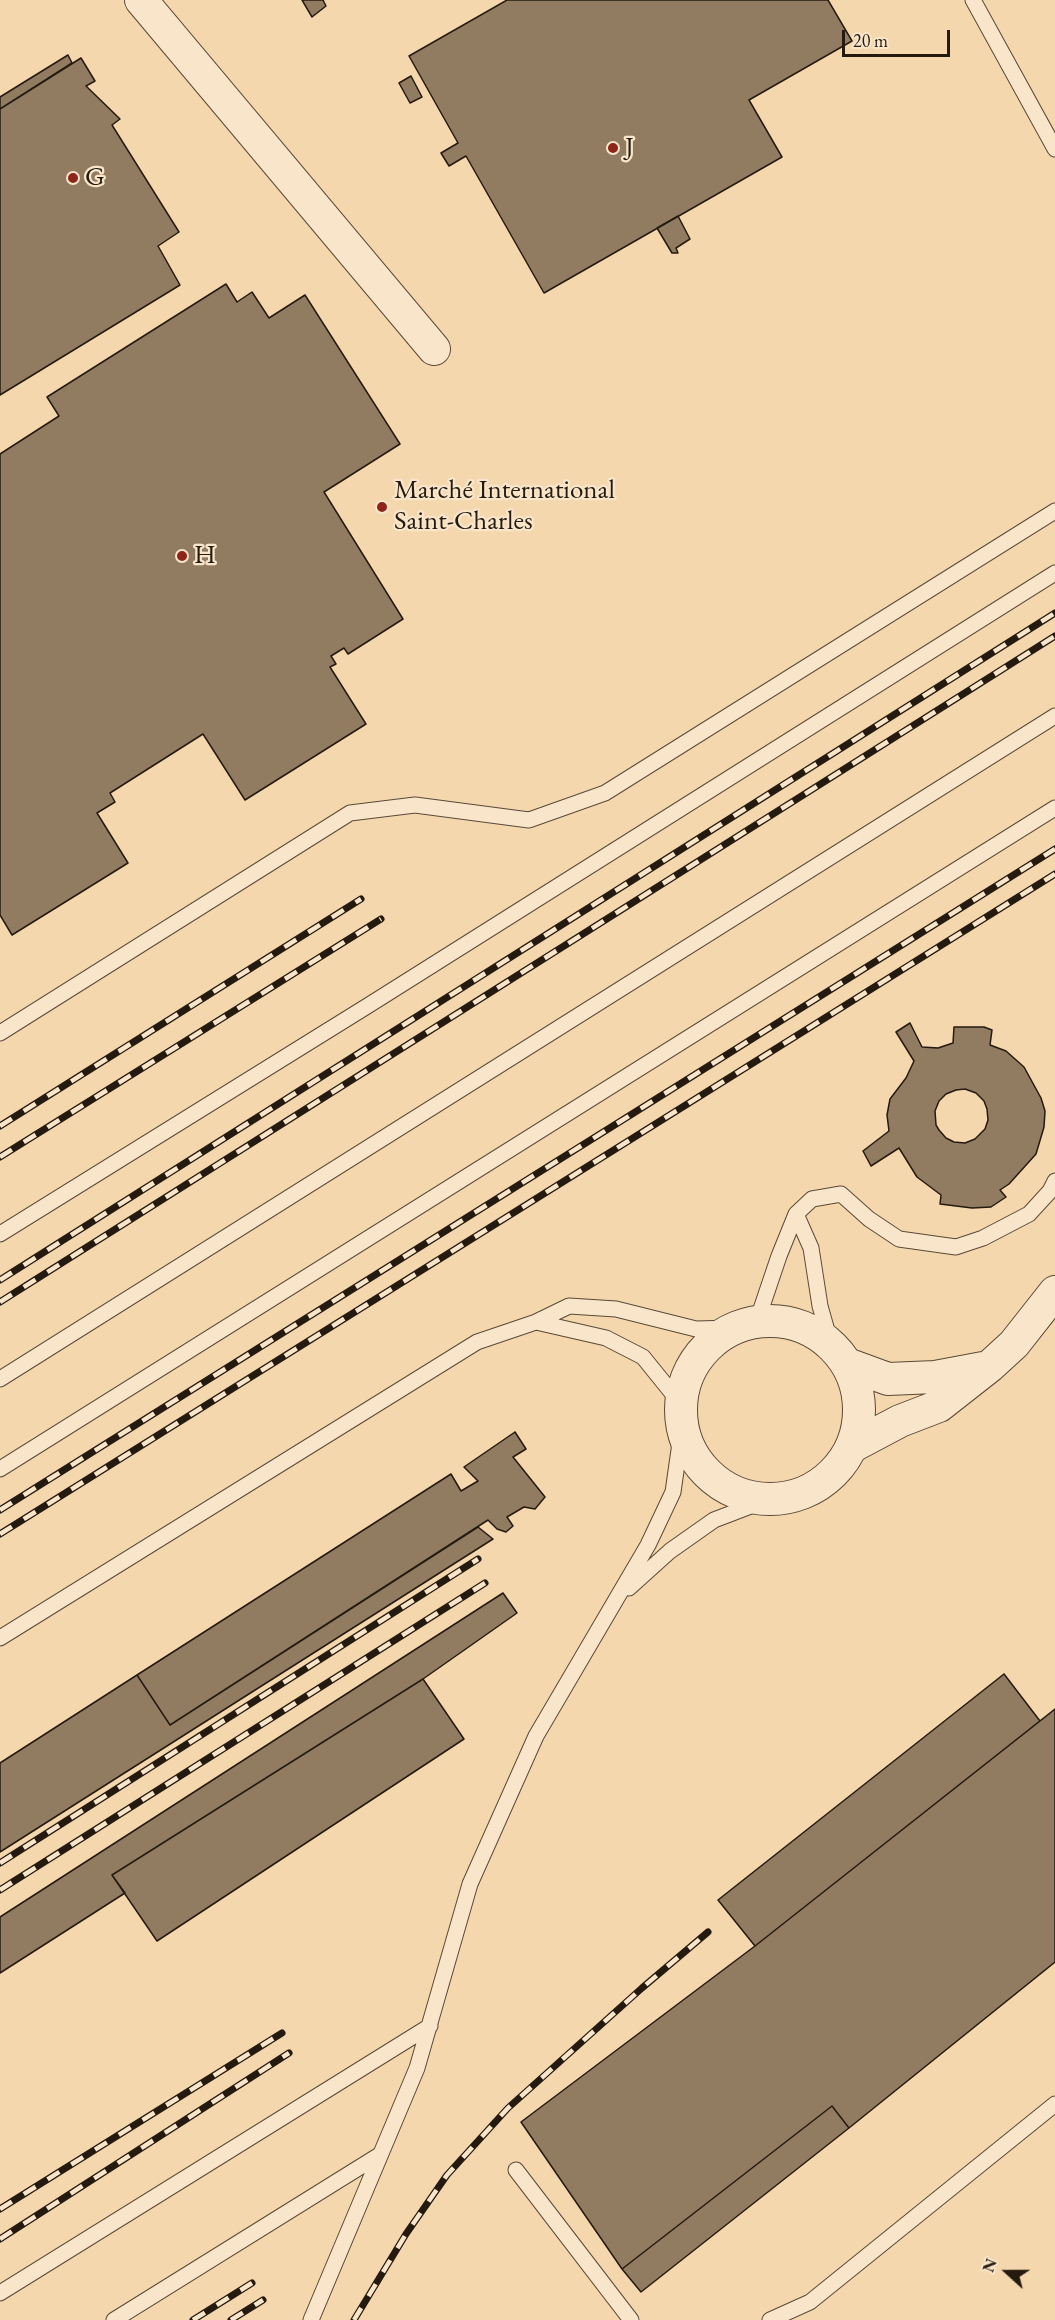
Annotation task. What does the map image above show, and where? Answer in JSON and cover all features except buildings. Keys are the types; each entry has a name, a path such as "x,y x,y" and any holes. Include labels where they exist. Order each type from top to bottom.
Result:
{"street":[{"path":"141,0 434,349"},
{"path":"851,1448 900,1421 939,1406 1014,1344 1055,1292"},
{"path":"839,1355 857,1391 858,1419 851,1448 837,1469 818,1485 794,1496 769,1499 740,1494 713,1479 693,1457 681,1416 686,1380 697,1358 714,1340 746,1324 784,1322 810,1329 839,1355 888,1379 935,1377 990,1366"}],"lane":[{"path":"973,0 1055,149"},
{"path":"0,1033 350,813 415,805 529,820 605,793 1055,511"},
{"path":"0,1234 369,1005 1055,573"},
{"path":"0,1379 1055,716"},
{"path":"0,1469 1055,808"},
{"path":"0,1638 477,1342 536,1322 569,1306 616,1308 696,1329 746,1324 796,1215 812,1199 841,1194 870,1219 899,1239 956,1247 983,1238 1029,1214 1050,1191 1055,1181"},
{"path":"796,1215 811,1248 820,1306 839,1355"},
{"path":"311,2320 417,2068 470,1884 536,1736 648,1545 673,1492 681,1416 643,1357 606,1338 536,1322"},
{"path":"617,1598 670,1551 714,1520 769,1499"},
{"path":"0,2293 430,2026"},
{"path":"770,2320 810,2302 1055,2104"},
{"path":"114,2320 381,2154"},
{"path":"516,2170 631,2320"}],"railway":[{"path":"0,1280 1055,613"},
{"path":"0,1302 1055,636"},
{"path":"0,1510 1055,849"},
{"path":"0,1534 1055,874"},
{"path":"0,1126 361,899"},
{"path":"0,1157 381,919"},
{"path":"0,1863 478,1559"},
{"path":"0,1890 485,1583"},
{"path":"354,2320 406,2234 447,2175 508,2108 708,1932"},
{"path":"0,2209 282,2033"},
{"path":"0,2239 289,2053"},
{"path":"193,2320 252,2283"},
{"path":"231,2320 263,2300"}],"place":[{"name":"J","path":"613,148"},
{"name":"G","path":"73,178"},
{"name":"Marché International Saint-Charles","path":"382,507"},
{"name":"H","path":"182,556"}]}
